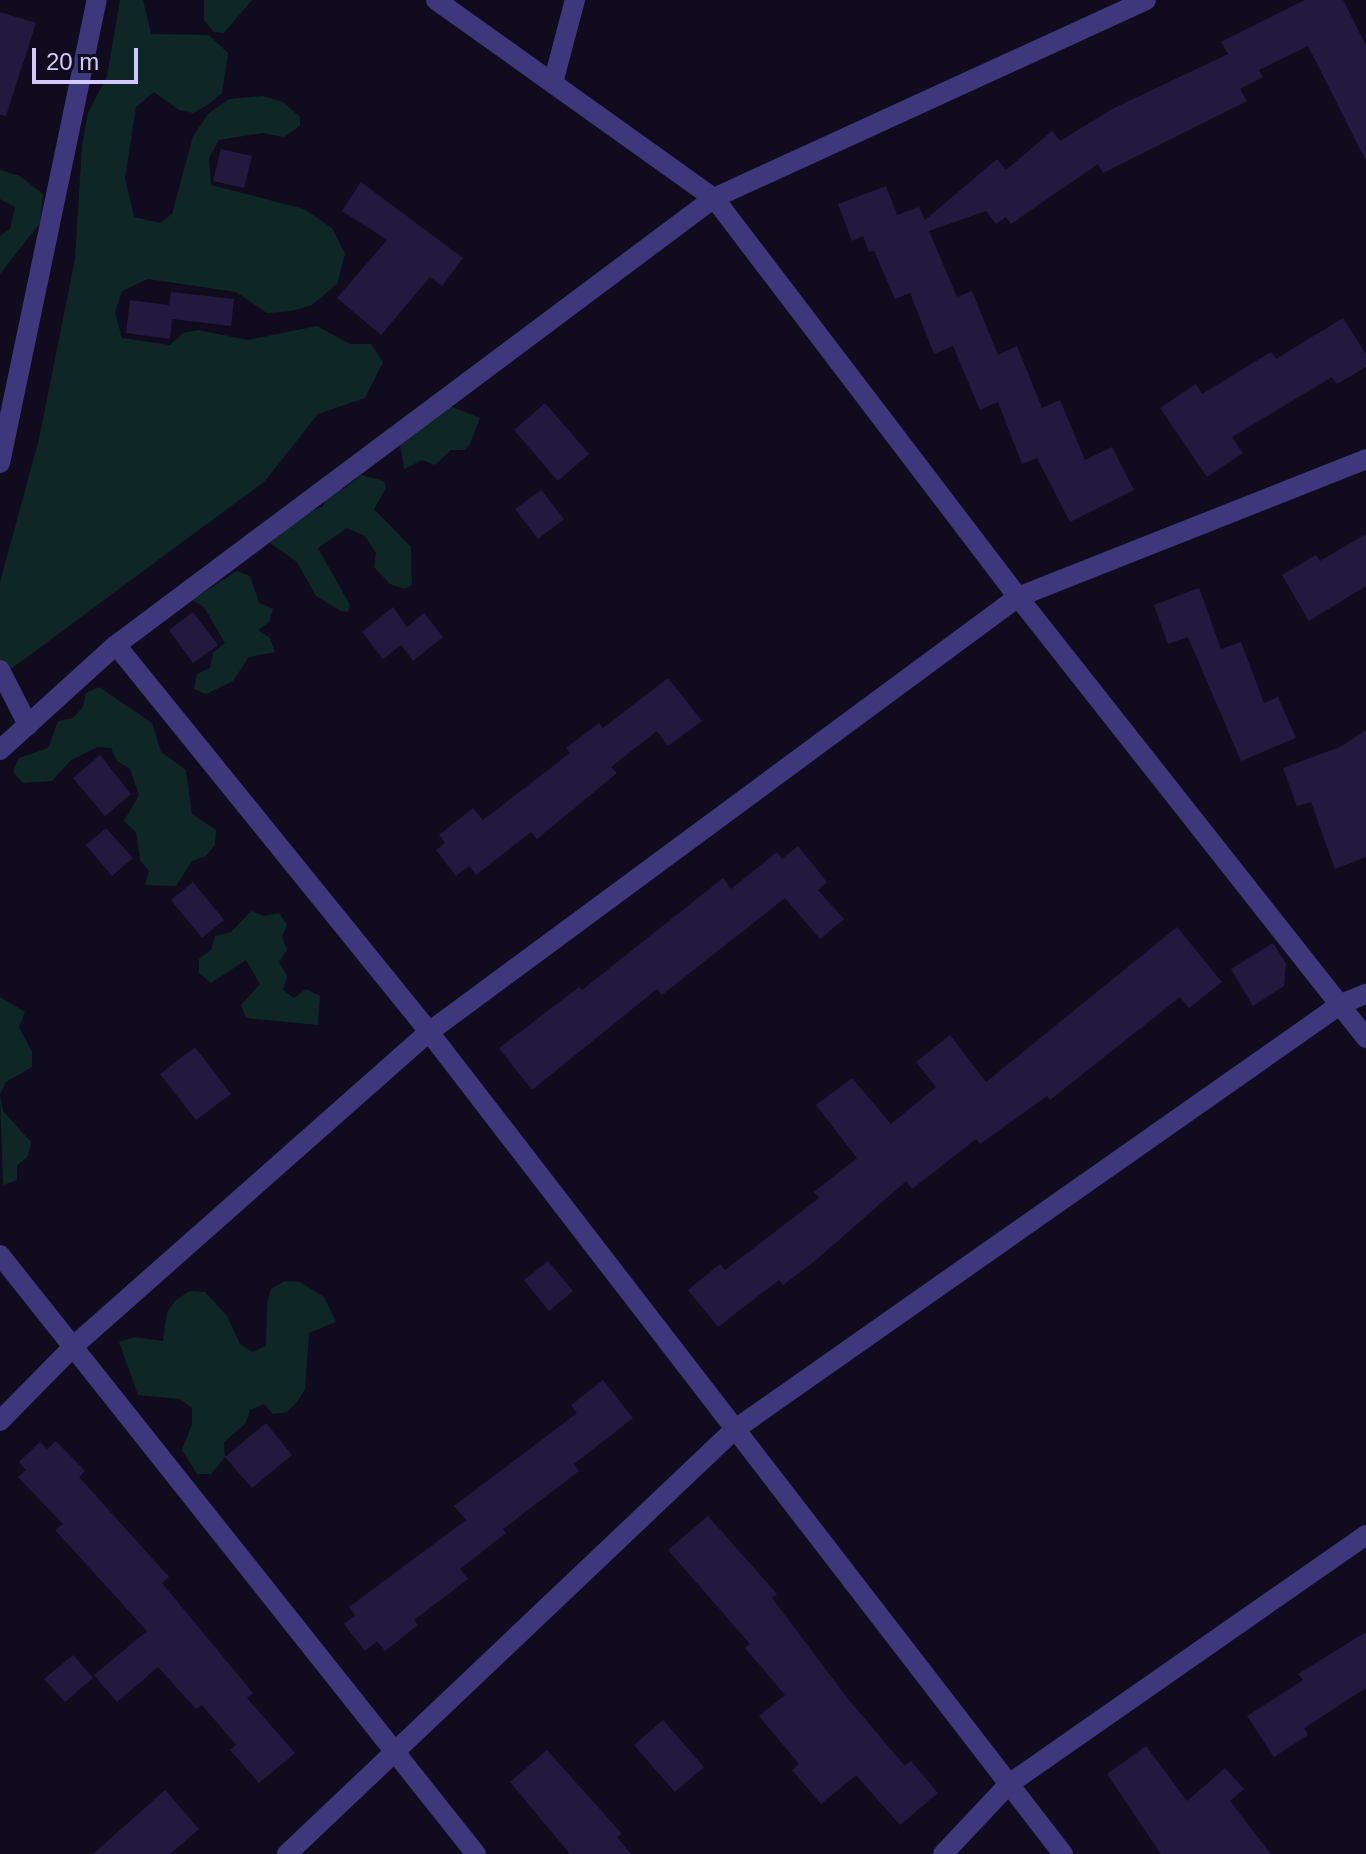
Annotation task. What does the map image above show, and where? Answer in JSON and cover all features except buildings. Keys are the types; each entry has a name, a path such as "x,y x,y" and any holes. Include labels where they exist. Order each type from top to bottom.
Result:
{"street":[{"path":"0,463 97,0"},
{"path":"436,0 714,198 1018,597 1366,1038"},
{"path":"553,83 575,0"},
{"path":"0,750 116,645 714,198 1146,0"},
{"path":"0,1421 76,1344 429,1032 1018,597 1366,459"},
{"path":"116,645 429,1032 1063,1854"},
{"path":"0,670 28,725"},
{"path":"287,1854 734,1430 1341,1004 1366,994"},
{"path":"0,1255 76,1344 476,1854"},
{"path":"943,1854 1009,1784 1366,1535"}],"green space":[{"path":"120,0 143,0 151,34 209,35 228,53 222,93 209,104 193,113 179,110 154,92 136,107 125,178 134,217 160,223 172,214 193,136 209,113 229,99 263,96 283,102 300,117 300,126 284,137 263,133 219,140 209,158 211,185 304,209 332,228 345,254 337,284 312,305 292,311 267,313 236,292 148,279 122,291 115,312 122,338 170,345 183,333 198,330 248,340 317,326 350,344 371,344 383,362 365,398 318,414 265,481 0,677 0,582 39,439 75,259 82,145 88,113 107,76"},
{"path":"204,0 252,0 224,33 214,32 204,20"},
{"path":"0,170 20,176 43,194 40,223 0,274 0,236 10,229 15,207 0,199"},
{"path":"450,406 480,418 470,444 465,450 451,450 435,465 422,460 404,469 400,444"},
{"path":"361,475 384,481 386,488 374,509 411,547 412,585 405,589 390,584 374,567 376,553 365,536 347,528 318,548 350,605 348,612 316,596 297,562 270,543 303,515 323,506 329,492 344,489"},
{"path":"237,571 250,576 259,603 273,609 269,622 258,630 270,638 275,652 249,657 233,681 206,694 194,689 197,674 210,668 213,653 225,643 204,607 192,600"},
{"path":"99,687 152,723 161,752 186,770 192,814 216,830 215,845 206,856 192,861 176,886 145,885 149,871 140,860 136,832 124,821 139,795 130,769 117,761 111,748 97,747 71,760 52,781 23,783 13,772 19,758 48,748 58,721 73,718 83,707 86,693"},
{"path":"251,911 264,916 279,913 287,925 282,937 287,950 279,962 287,976 283,990 294,998 306,989 320,996 318,1025 246,1018 241,1005 260,984 246,960 211,983 199,973 199,959 211,950 215,936 231,932"},
{"path":"0,997 25,1012 19,1027 32,1052 32,1067 6,1082 0,1094"},
{"path":"0,1095 3,1111 31,1142 28,1156 17,1166 17,1180 3,1185"},
{"path":"285,1281 300,1282 324,1297 336,1322 309,1333 305,1389 298,1401 287,1412 273,1414 264,1404 250,1410 246,1423 224,1442 225,1457 211,1474 197,1474 182,1450 192,1424 192,1408 180,1399 138,1395 119,1342 134,1337 163,1341 167,1312 176,1300 190,1291 205,1292 227,1316 240,1344 252,1352 266,1346 267,1303 271,1289"}]}
